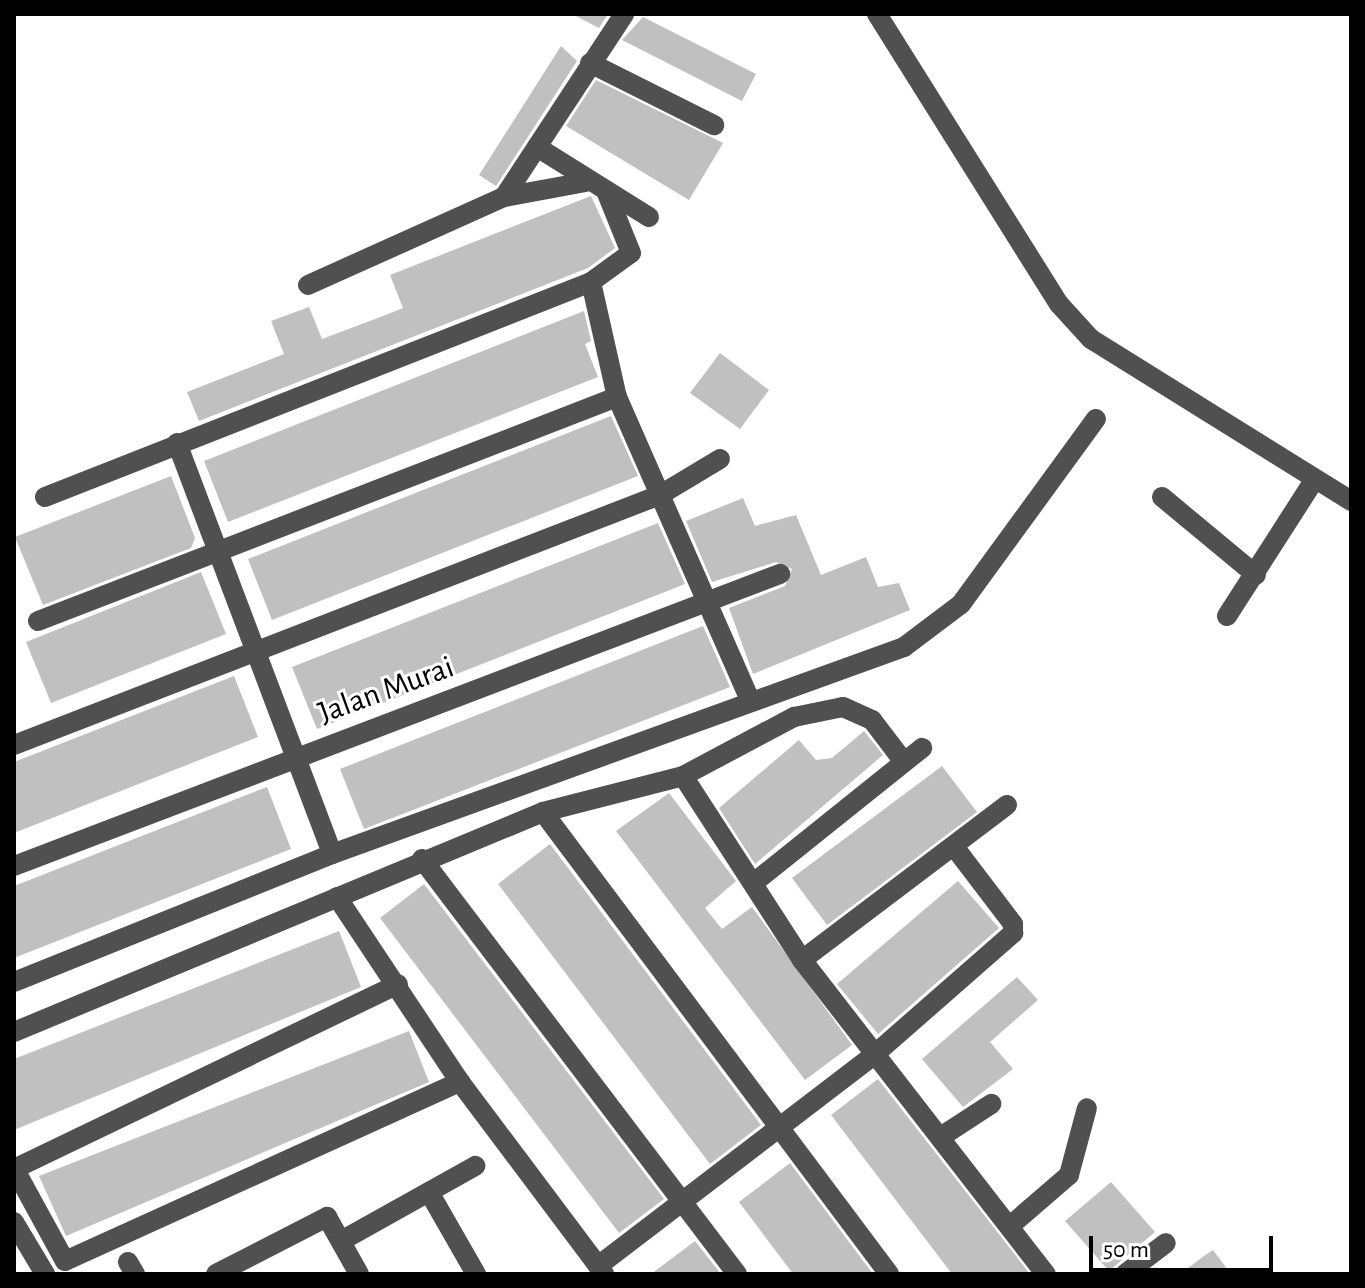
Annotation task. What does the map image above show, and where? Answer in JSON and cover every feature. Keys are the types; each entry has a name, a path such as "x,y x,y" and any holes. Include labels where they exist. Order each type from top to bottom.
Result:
{"street":[{"path":"504,197 624,14"},
{"path":"877,14 1059,304 1091,339 1313,482 1351,501"},
{"path":"590,63 714,125"},
{"path":"537,147 586,182 649,217"},
{"path":"308,285 504,197 586,182"},
{"path":"45,497 591,282 631,253 606,191"},
{"path":"591,282 617,397 711,603 751,702"},
{"path":"38,621 220,555 617,397"},
{"path":"14,982 332,854 751,702 932,630 961,604 1096,419"},
{"path":"177,443 258,649 332,854"},
{"path":"14,745 660,495 720,459"},
{"path":"1227,616 1313,482"},
{"path":"1162,497 1256,575"},
{"name":"Jalan Murai","path":"14,866 295,755 711,603 780,574"},
{"path":"14,1032 422,859 543,812 683,776 815,709 843,707 872,720 901,758"},
{"path":"756,881 901,758 922,748"},
{"path":"683,776 756,881 802,960 942,1136 1046,1274"},
{"path":"802,960 955,848 1007,805"},
{"path":"543,812 778,1131 889,1274"},
{"path":"337,897 398,984 460,1082 601,1270 875,1054 1014,928 955,848"},
{"path":"422,859 737,1274"},
{"path":"398,984 14,1168 65,1261 460,1082"},
{"path":"942,1136 991,1104"},
{"path":"1010,1226 1069,1175 1087,1108"},
{"path":"341,1241 475,1166"},
{"path":"429,1192 476,1274"},
{"path":"216,1274 245,1268 327,1217 359,1274"},
{"path":"14,1222 45,1274"},
{"path":"1125,1274 1166,1243"}],"building":[{"path":"572,14 608,14 599,28"},
{"path":"643,17 756,74 742,101 622,40"},
{"path":"561,46 577,61 496,186 479,175"},
{"path":"596,80 723,143 689,200 566,126"},
{"path":"591,196 615,248 588,268 199,421 187,392 284,354 271,321 309,307 322,339 383,316 403,308 390,275"},
{"path":"584,311 591,341 585,344 598,377 228,522 204,461"},
{"path":"720,353 769,390 740,429 690,393"},
{"path":"611,416 638,476 272,620 248,559"},
{"path":"171,476 195,538 191,548 43,605 15,537"},
{"path":"743,498 755,526 796,515 821,575 866,557 878,587 899,583 910,610 753,674 729,608 785,586 792,569 776,562 712,582 686,521"},
{"path":"658,523 685,584 317,729 292,667"},
{"path":"201,572 226,634 51,703 26,642"},
{"path":"703,626 730,687 364,829 340,769"},
{"path":"234,676 258,737 14,833 14,762"},
{"path":"864,731 883,755 755,864 719,808 799,740 816,760 832,758"},
{"path":"942,766 977,812 827,925 792,878"},
{"path":"267,787 291,849 14,958 14,886"},
{"path":"669,793 736,881 705,908 722,929 752,907 852,1045 805,1080 616,831"},
{"path":"550,844 761,1125 710,1164 498,884"},
{"path":"958,881 999,928 878,1034 837,984"},
{"path":"424,884 664,1199 619,1233 380,918"},
{"path":"339,931 361,987 14,1130 14,1059"},
{"path":"1017,977 1038,1000 990,1042 1013,1069 963,1107 922,1059"},
{"path":"409,1031 429,1082 66,1236 39,1176"},
{"path":"878,1079 1030,1274 952,1274 831,1115"},
{"path":"790,1163 873,1274 793,1274 739,1202"},
{"path":"1111,1182 1155,1232 1109,1271 1065,1221"},
{"path":"695,1241 721,1274 651,1274"},
{"path":"1213,1250 1231,1274 1180,1274 1204,1256"}]}
